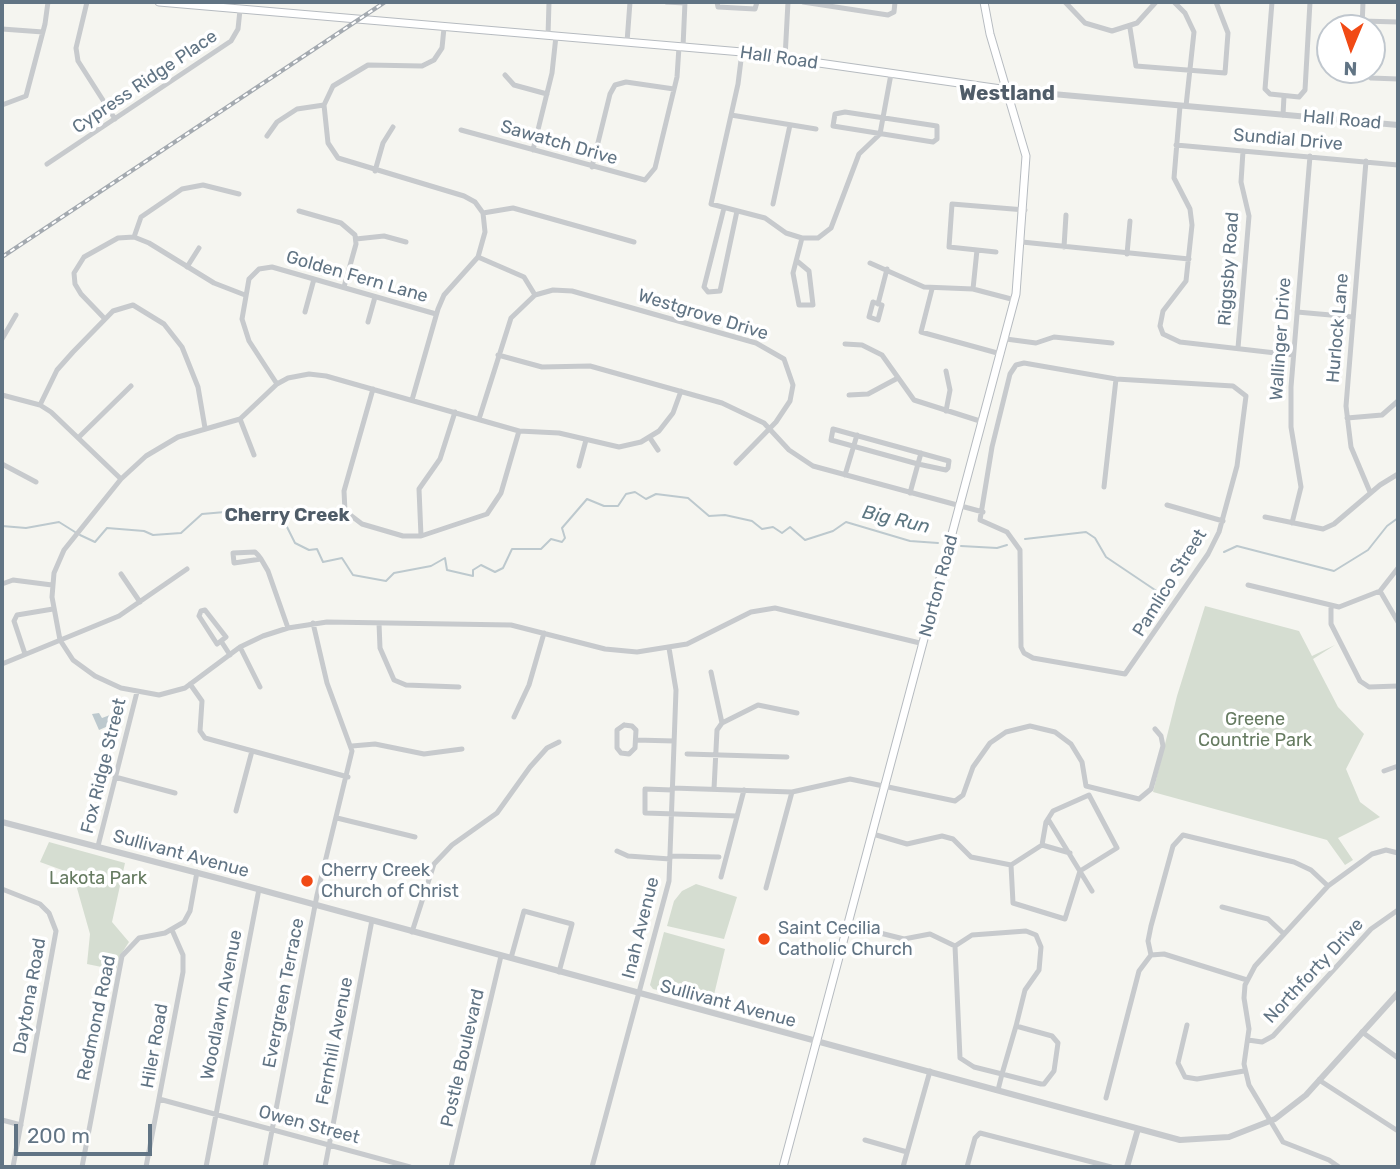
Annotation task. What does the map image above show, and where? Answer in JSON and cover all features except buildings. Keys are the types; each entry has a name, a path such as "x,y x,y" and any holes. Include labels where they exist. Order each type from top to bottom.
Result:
{"main road":[{"name":"Hall Road","path":"159,2 742,52 1008,90"},
{"name":"Norton Road","path":"783,1167 1015,300 1025,210 1025,148 984,2"}],"street":[{"path":"2,105 26,96 48,2"},
{"path":"87,2 76,48 78,61 116,119"},
{"path":"533,150 547,94 552,36 549,2"},
{"path":"627,43 629,2"},
{"path":"592,167 610,94 615,85 626,82 674,89 685,2 666,2"},
{"path":"717,2 718,7 755,9 757,2"},
{"path":"785,58 788,2"},
{"path":"803,2 888,15 894,12 895,2"},
{"path":"1065,2 1078,17 1094,28 1112,31 1130,27 1156,2"},
{"path":"1174,2 1185,13 1194,32 1191,70 1176,145 1175,184 1191,216 1186,281 1163,311 1160,326 1163,334 1180,342 1293,355"},
{"path":"1130,27 1136,66 1224,73 1228,33 1216,2"},
{"path":"1272,2 1265,89 1268,93 1299,97 1305,90 1310,2"},
{"name":"Cypress Ridge Place","path":"47,164 231,41 238,29 240,10"},
{"path":"412,400 436,314 444,295 478,257 485,232 484,213 464,195 348,163 333,153 327,137 324,105 329,92 339,81 368,65 422,65 435,60 442,48 444,27"},
{"path":"2,29 43,32"},
{"path":"742,52 711,204 765,218 786,233 802,238 818,238 829,230 859,154 881,133 891,74"},
{"path":"505,75 509,83 547,94"},
{"name":"Sawatch Drive","path":"461,130 635,180 649,178 655,168 674,89"},
{"name":"Hall Road","path":"1008,90 1398,125"},
{"path":"1283,115 1284,96"},
{"path":"267,136 277,122 297,108 324,105"},
{"path":"839,112 937,126 937,139 933,142 881,133 832,126 835,114 839,112"},
{"path":"731,115 816,129"},
{"path":"773,204 790,125"},
{"path":"375,171 383,144 393,127"},
{"name":"Sundial Drive","path":"1176,145 1398,165"},
{"name":"Riggsby Road","path":"1238,348 1249,216 1241,182 1243,150"},
{"name":"Wallinger Drive","path":"1292,523 1301,487 1291,427 1293,355 1310,156"},
{"name":"Hurlock Lane","path":"1366,161 1347,418 1351,447 1370,492"},
{"path":"134,237 141,217 183,189 203,186 239,194"},
{"path":"996,252 949,247 952,204 1025,210"},
{"path":"484,213 513,208 634,243"},
{"path":"724,208 704,287 708,292 720,291 737,211"},
{"path":"299,211 341,223 356,239"},
{"path":"1064,247 1066,215"},
{"path":"1127,254 1130,221"},
{"path":"356,239 384,236 406,242"},
{"path":"105,319 75,284 75,268 84,257 103,243 118,237 134,237 149,243 214,284 245,295 243,327 276,384"},
{"path":"797,261 809,271 813,305 799,305 793,273 802,238"},
{"path":"344,288 356,239"},
{"path":"1022,242 1189,259"},
{"path":"187,267 199,248"},
{"path":"973,289 976,250"},
{"path":"478,257 524,277 535,295 511,318 480,419"},
{"path":"870,263 914,284 932,289 973,289 1015,300"},
{"name":"Golden Fern Lane","path":"245,295 254,273 265,267 436,314"},
{"path":"878,304 887,269"},
{"path":"305,312 314,279"},
{"path":"932,289 920,332 1001,354"},
{"name":"Westgrove Drive","path":"535,295 553,290 572,290 776,352 790,370 792,393 784,412 736,463"},
{"path":"368,322 375,296"},
{"path":"40,405 57,370 119,307 133,305 164,324 182,347 198,387 205,428"},
{"path":"1297,312 1353,317"},
{"path":"2,339 16,315"},
{"path":"1006,339 1036,343 1054,337 1112,343"},
{"path":"845,344 862,345 877,351 914,400 983,422"},
{"path":"498,355 542,367 590,366 737,408 769,428 789,450 806,463 983,512 994,434 1010,374 1016,365 1031,363 1116,379 1104,487"},
{"path":"946,371 950,390 946,411"},
{"path":"681,391 667,422 650,438 620,447 559,433 519,431 373,389 309,374 276,384 240,419 205,428 165,444 121,480 64,550 52,584 53,609 60,640 83,668 108,683 137,692 167,695 190,684 240,647 288,628 313,623 511,625 605,649 636,652 669,648 695,640 751,612 770,607 793,610 924,644"},
{"path":"849,396 868,394 897,379"},
{"name":"Pamlico Street","path":"983,512 980,520 1007,532 1020,551 1020,643 1024,653 1115,674 1125,674 1131,670 1208,554 1223,521 1237,466 1247,408 1246,396 1236,387 1116,379"},
{"path":"79,438 131,386"},
{"path":"373,389 344,491 345,511 362,524 403,536 421,536 480,517 494,508 502,494 519,431"},
{"path":"2,395 40,405 79,438 121,480"},
{"path":"1347,418 1382,415 1398,401"},
{"path":"421,536 419,489 440,459 454,412"},
{"path":"240,419 254,455"},
{"path":"833,429 949,461 948,468 918,464 853,446 831,440 833,429"},
{"path":"845,475 857,435"},
{"path":"650,438 658,450"},
{"path":"579,466 586,440"},
{"path":"910,493 921,453"},
{"path":"2,464 36,482"},
{"path":"1265,517 1317,530 1329,527 1370,492 1398,474"},
{"path":"1167,505 1223,521"},
{"path":"261,559 234,563 233,553 255,552 261,559 288,628"},
{"path":"1248,585 1331,606 1349,605 1380,591 1398,568"},
{"path":"2,664 119,616 187,569"},
{"path":"121,574 140,602"},
{"path":"2,584 13,580 52,584"},
{"path":"1380,591 1398,622"},
{"path":"1331,606 1331,624 1360,681 1369,687 1398,686"},
{"path":"25,654 14,621 17,615 53,609"},
{"path":"205,610 226,637 221,641 217,644 199,616 201,611 205,610"},
{"name":"Evergreen Terrace","path":"265,1167 315,904 348,777 352,746 327,683 313,623"},
{"path":"379,623 380,648 394,680 406,685 459,687"},
{"path":"514,716 529,685 544,634"},
{"path":"221,641 230,655"},
{"path":"240,647 260,687"},
{"name":"Inah Avenue","path":"592,1167 666,899 676,690 669,648"},
{"path":"710,672 722,723"},
{"path":"190,684 203,705 201,735 348,777"},
{"name":"Fox Ridge Street","path":"98,846 137,692"},
{"path":"714,789 717,730 722,723 758,705 797,713"},
{"path":"632,726 636,740 632,753 618,751 619,727 632,726"},
{"path":"737,817 645,813 645,789 792,792 843,780 886,785 948,801 958,800 965,792 973,767 989,743 1006,732 1030,726 1055,732 1074,748 1082,762 1086,786 1139,799 1151,789 1163,746 1161,736 1155,729"},
{"path":"636,740 674,741"},
{"path":"412,932 434,864 452,845 497,813 530,767 547,748 559,742"},
{"path":"352,746 375,744 424,754 463,748"},
{"path":"236,811 252,751"},
{"path":"687,754 786,757"},
{"path":"1384,771 1398,766"},
{"path":"115,777 175,793"},
{"path":"721,877 744,790"},
{"path":"766,888 792,792"},
{"path":"873,834 913,844 930,836 942,836 953,839 971,858 1010,865 1042,845 1048,819 1053,811 1084,795 1091,797 1117,848 1080,871 1065,919 1013,903 1010,865"},
{"path":"337,818 415,837"},
{"path":"1048,819 1092,891"},
{"name":"Sullivant Avenue","path":"2,822 197,872 816,1043 930,1071 1180,1140 1214,1140 1239,1135 1269,1123 1295,1104 1319,1080 1398,993"},
{"path":"1151,956 1148,941 1155,913 1173,846 1183,835 1294,862 1311,870 1328,886"},
{"path":"1042,845 1071,853"},
{"path":"1339,1167 1329,1160 1286,1145 1269,1123 1244,1071 1248,1040 1244,998 1247,980 1255,966 1328,886 1372,854 1386,850 1398,851"},
{"path":"617,851 628,856 719,857"},
{"path":"173,930 189,914 197,872"},
{"name":"Daytona Road","path":"2,889 35,900 49,913 55,941 13,1167"},
{"name":"Woodlawn Avenue","path":"206,1167 259,889"},
{"path":"1222,907 1268,919 1284,934"},
{"name":"Northforty Drive","path":"1248,1040 1262,1042 1273,1037 1371,929 1398,910"},
{"path":"511,958 524,911 572,924 559,972"},
{"name":"Fernhill Avenue","path":"325,1167 372,920"},
{"path":"848,925 904,939 930,934 956,946"},
{"name":"Hiler Road","path":"146,1167 183,972 183,955 173,930"},
{"name":"Redmond Road","path":"82,1167 122,957 139,938 173,930"},
{"path":"956,946 972,935 1031,932 1036,935 1043,954 1034,980 1025,990 998,1090"},
{"path":"956,946 960,1058 974,1068 1041,1084 1048,1082 1060,1049 1056,1039 1016,1026"},
{"path":"1105,1098 1139,971 1151,956 1164,954 1247,980"},
{"name":"Postle Boulevard","path":"451,1167 501,956"},
{"path":"1187,1025 1178,1063 1185,1077 1197,1079 1244,1071"},
{"path":"1362,1032 1398,1058"},
{"path":"903,1167 930,1071"},
{"path":"1319,1080 1398,1131"},
{"name":"Owen Street","path":"159,1099 330,1145 384,1164 410,1167"},
{"path":"2,1120 21,1125"},
{"path":"1128,1167 1138,1129"},
{"path":"967,1167 978,1134 1111,1167"},
{"path":"865,1140 907,1152"}],"green space":[{"name":"Greene Countrie Park","path":"1205,606 1299,631 1312,656 1335,645 1313,659 1338,707 1364,734 1346,769 1360,802 1380,817 1338,838 1353,860 1345,865 1327,840 1153,792 1177,696"},
{"name":"Lakota Park","path":"49,842 125,863 112,922 129,942 120,956 116,970 87,964 90,934 73,874 40,862"},
{"path":"696,884 737,897 724,939 667,926 674,901 682,891"},
{"path":"664,932 725,949 712,1003 653,989 650,985"}],"shaded area":[{"path":"99,713 102,718 110,715 113,724 99,730 92,714"}],"waterway":[{"name":"Big Run","path":"80,535 95,542 107,528 144,531 153,535 181,533 202,514 225,512 235,519 251,519 265,509 271,510 286,525 295,543 309,550 317,549 323,562 342,558 353,575 386,581 394,573 431,566 445,558 447,570 473,576 473,570 481,565 495,572 503,568 512,549 541,549 551,539 562,542 565,538 562,528 587,499 604,506 618,506 626,494 635,492 646,499 656,494 688,498 709,516 725,515 752,521 762,529 773,527 782,533 790,527 805,540 833,531 846,522 910,541 938,543"},
{"path":"1224,552 1237,546 1334,571 1368,550 1387,526 1398,518"},
{"name":"Big Run","path":"2,526 26,528 59,522 75,532"},
{"name":"Big Run","path":"1025,539 1086,532 1095,538 1106,557 1161,594 1170,595"},
{"name":"Big Run","path":"961,546 997,548 1007,545"}],"railway":[{"path":"2,257 385,2"}],"place":[{"name":"Cherry Creek Church of Christ","path":"307,881"},
{"name":"Saint Cecilia Catholic Church","path":"764,939"}],"district":[{"name":"Westland","path":"1007,94"},
{"name":"Cherry Creek","path":"287,516"}]}
